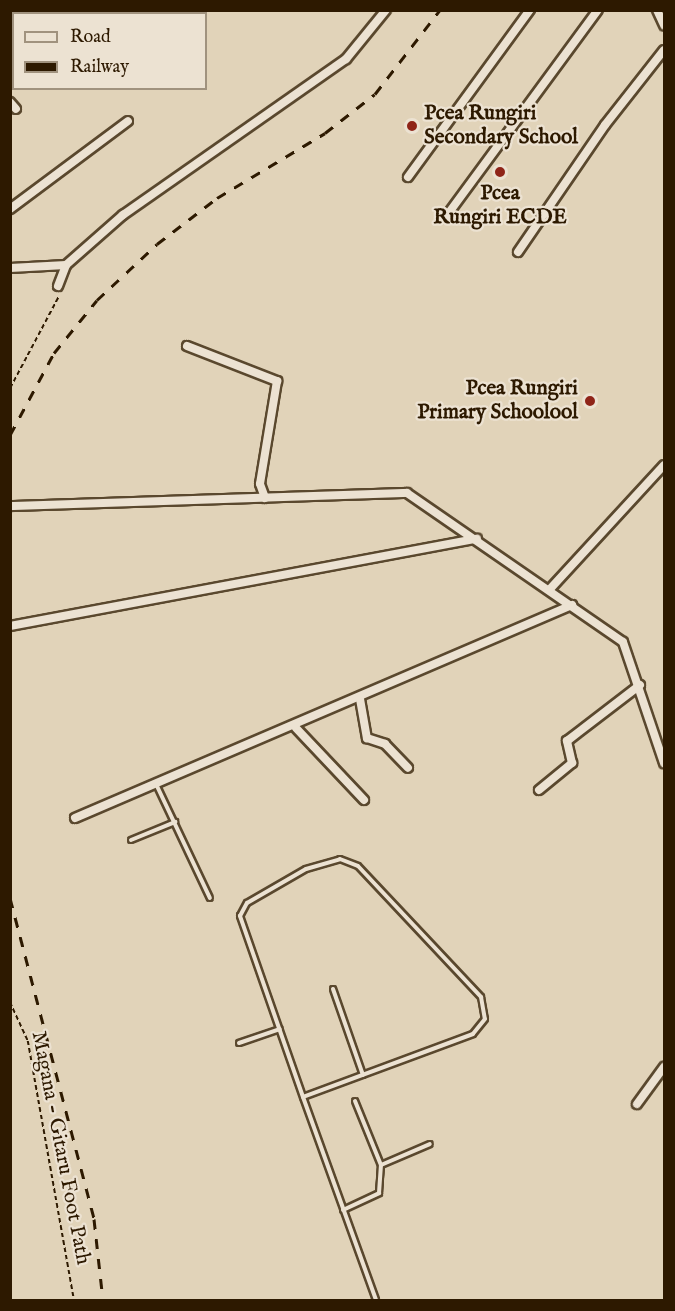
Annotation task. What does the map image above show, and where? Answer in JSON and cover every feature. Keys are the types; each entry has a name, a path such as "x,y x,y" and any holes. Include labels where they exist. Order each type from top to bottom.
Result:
{"street":[{"path":"408,177 530,10"},
{"path":"445,218 598,10"},
{"path":"657,10 664,26"},
{"path":"60,287 66,266 155,190 346,59 386,11"},
{"path":"518,252 604,125 664,50"},
{"path":"10,209 128,121"},
{"path":"10,268 66,266"},
{"path":"187,346 277,381 260,484 265,498"},
{"path":"550,589 664,465"},
{"path":"10,506 400,492 477,539 623,642 640,685 664,763"},
{"path":"10,626 477,539"},
{"path":"75,818 156,783 296,728 572,605"},
{"path":"539,790 571,765 567,741 640,685"},
{"path":"360,699 367,738 386,744 408,768"},
{"path":"296,728 364,800"},
{"path":"637,1104 664,1067"}],"lane":[{"path":"156,783 210,898"},
{"path":"131,840 175,822"},
{"path":"303,1097 473,1034 485,1011 481,997 367,874 348,861 306,869 247,903 240,916 280,1029 303,1097 343,1210 376,1300"},
{"path":"333,989 363,1075"},
{"path":"239,1043 280,1029"},
{"path":"343,1210 379,1193 381,1165 355,1101"},
{"path":"381,1165 430,1144"}],"path":[{"path":"10,388 60,287"},
{"name":"Magana - Gitaru Foot Path","path":"10,1002 28,1041 74,1300"}],"railway":[{"path":"10,435 54,353 97,300 157,244 217,198 325,133 375,94 440,10"},
{"path":"10,898 94,1219 103,1300"}],"place":[{"name":"Pcea Rungiri Secondary School","path":"412,126"},
{"name":"Pcea Rungiri ECDE","path":"500,172"},
{"name":"Pcea Rungiri Primary Schoolool","path":"590,401"}]}
